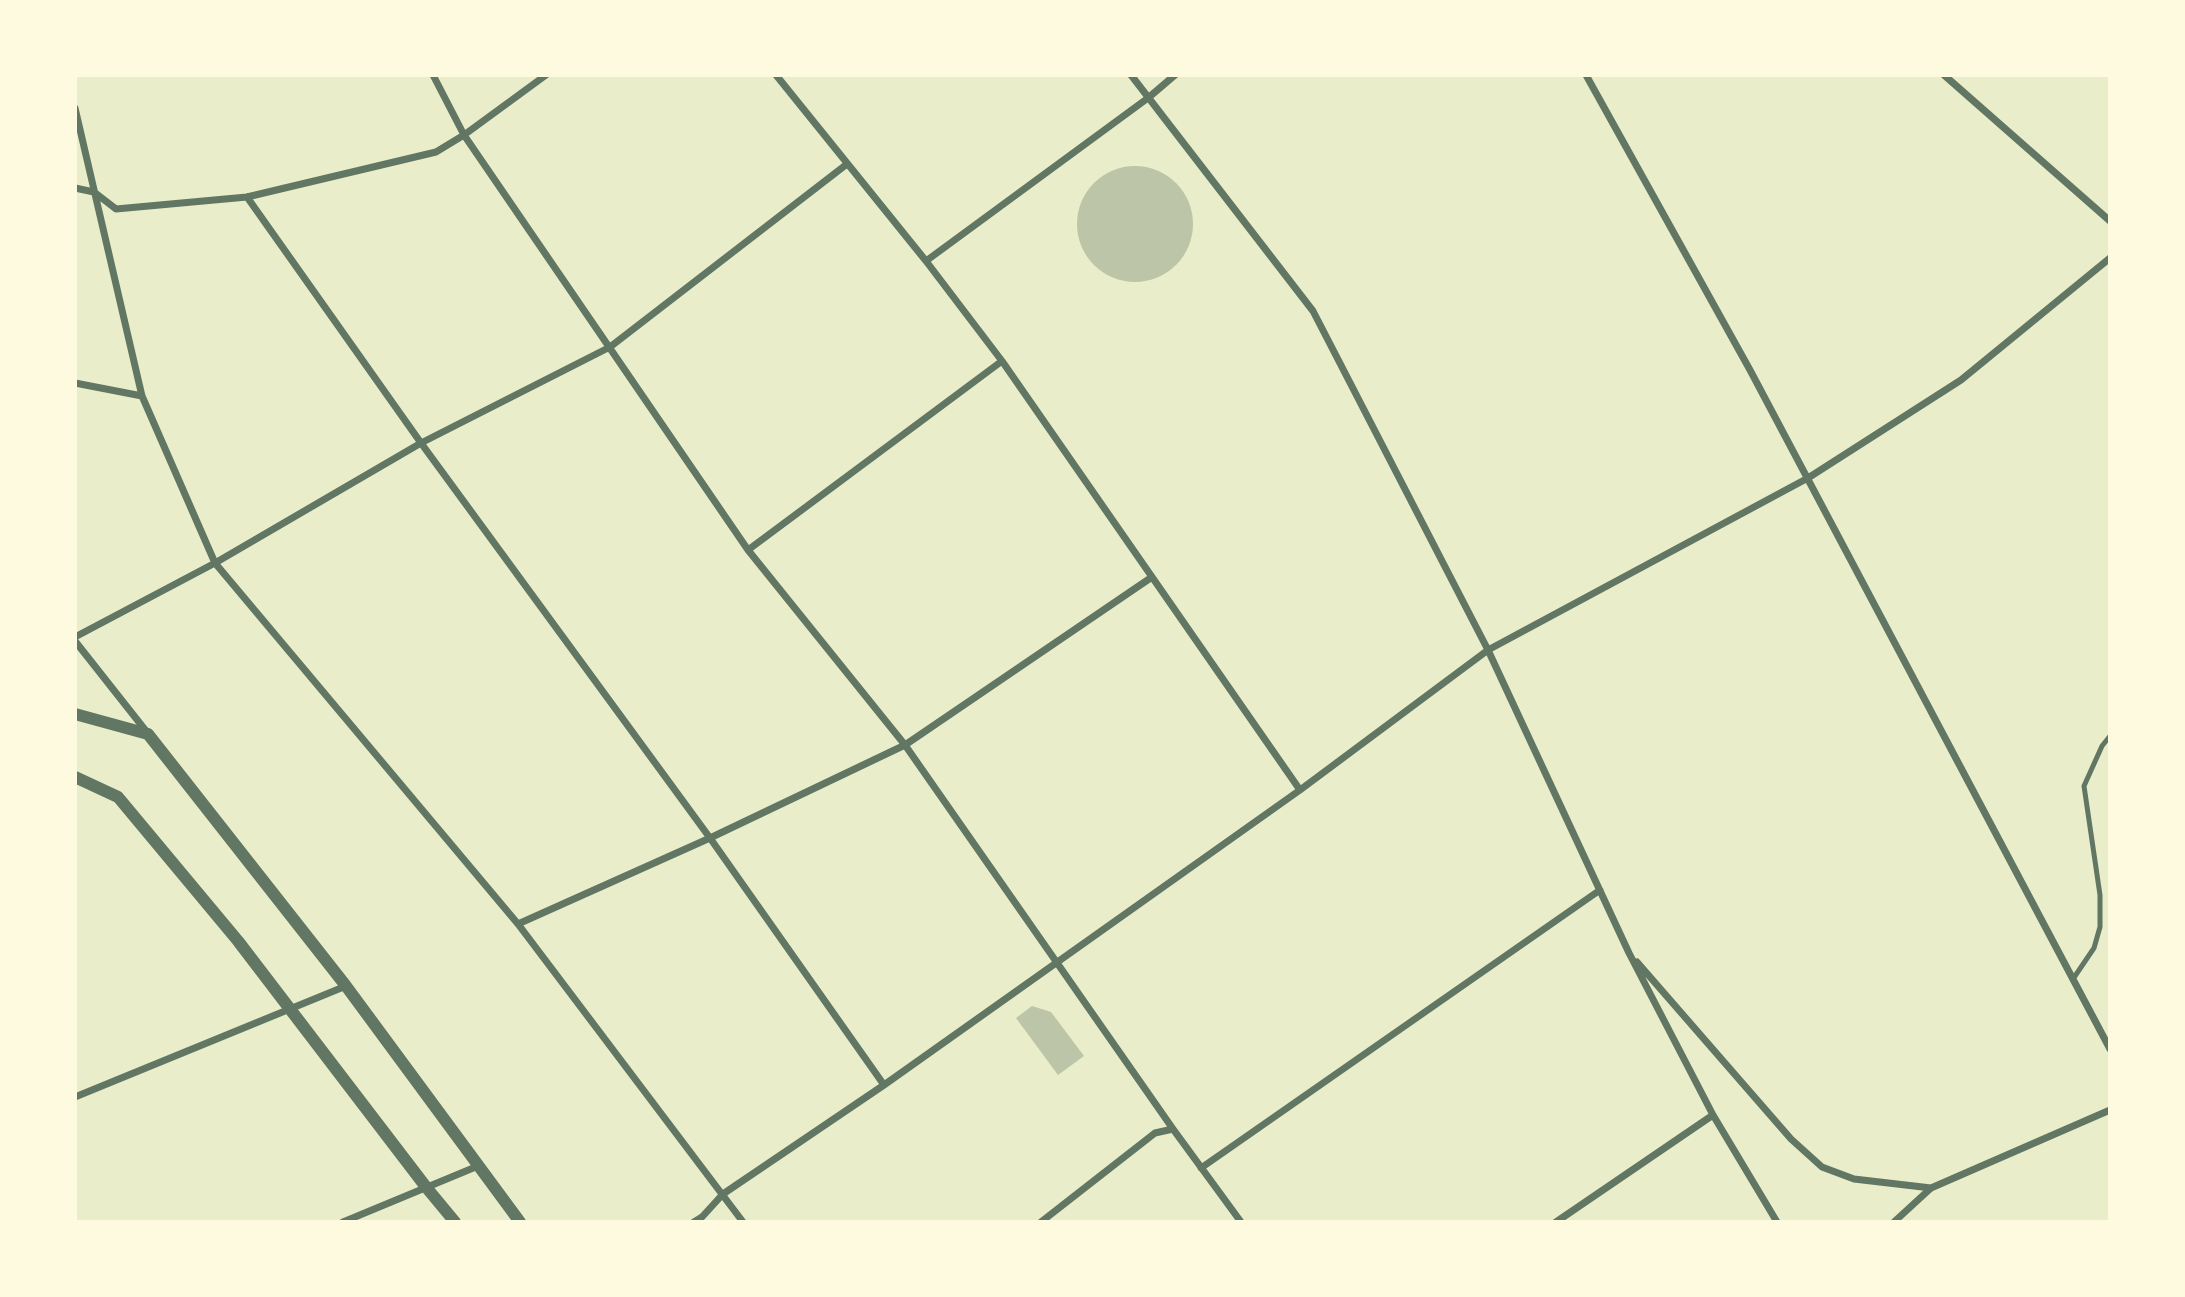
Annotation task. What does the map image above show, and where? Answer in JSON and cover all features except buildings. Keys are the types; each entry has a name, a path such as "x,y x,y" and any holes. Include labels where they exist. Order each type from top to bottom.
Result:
{"street":[{"path":"433,75 464,135 748,550 905,745 1055,962 1241,1222"},
{"path":"75,188 94,192 116,209 247,197 436,152 464,135 546,75"},
{"path":"776,75 926,261 1002,361 1300,790"},
{"path":"1131,75 1313,311 1488,650 1629,953 1713,1115 1777,1222"},
{"path":"926,261 1148,98 1175,75"},
{"path":"1586,75 1808,478 2110,1049"},
{"path":"1944,75 2110,221"},
{"path":"75,108 142,396 215,563 518,924 743,1222"},
{"path":"520,1222 346,986 75,639 215,563 421,443 610,347 847,164"},
{"path":"247,197 421,443 710,838 884,1085"},
{"path":"694,1222 723,1194 884,1085 1300,790 1488,650 1808,478 1961,380 2110,258"},
{"path":"748,550 1002,361"},
{"path":"75,383 142,396"},
{"path":"518,924 710,838 905,745 1152,577"},
{"path":"75,714 148,734"},
{"path":"75,777 118,797 238,940 455,1222"},
{"path":"1201,1168 1600,890"},
{"path":"1629,953 1791,1139 1822,1167 1854,1179 1931,1188"},
{"path":"75,1097 346,986"},
{"path":"1894,1222 1931,1188 2110,1110"},
{"path":"1556,1222 1713,1115"},
{"path":"1041,1222 1155,1133 1173,1129"},
{"path":"343,1222 478,1166"}],"lane":[{"path":"2073,979 2094,948 2100,927 2099,895 2084,786 2102,746 2110,736"}]}
